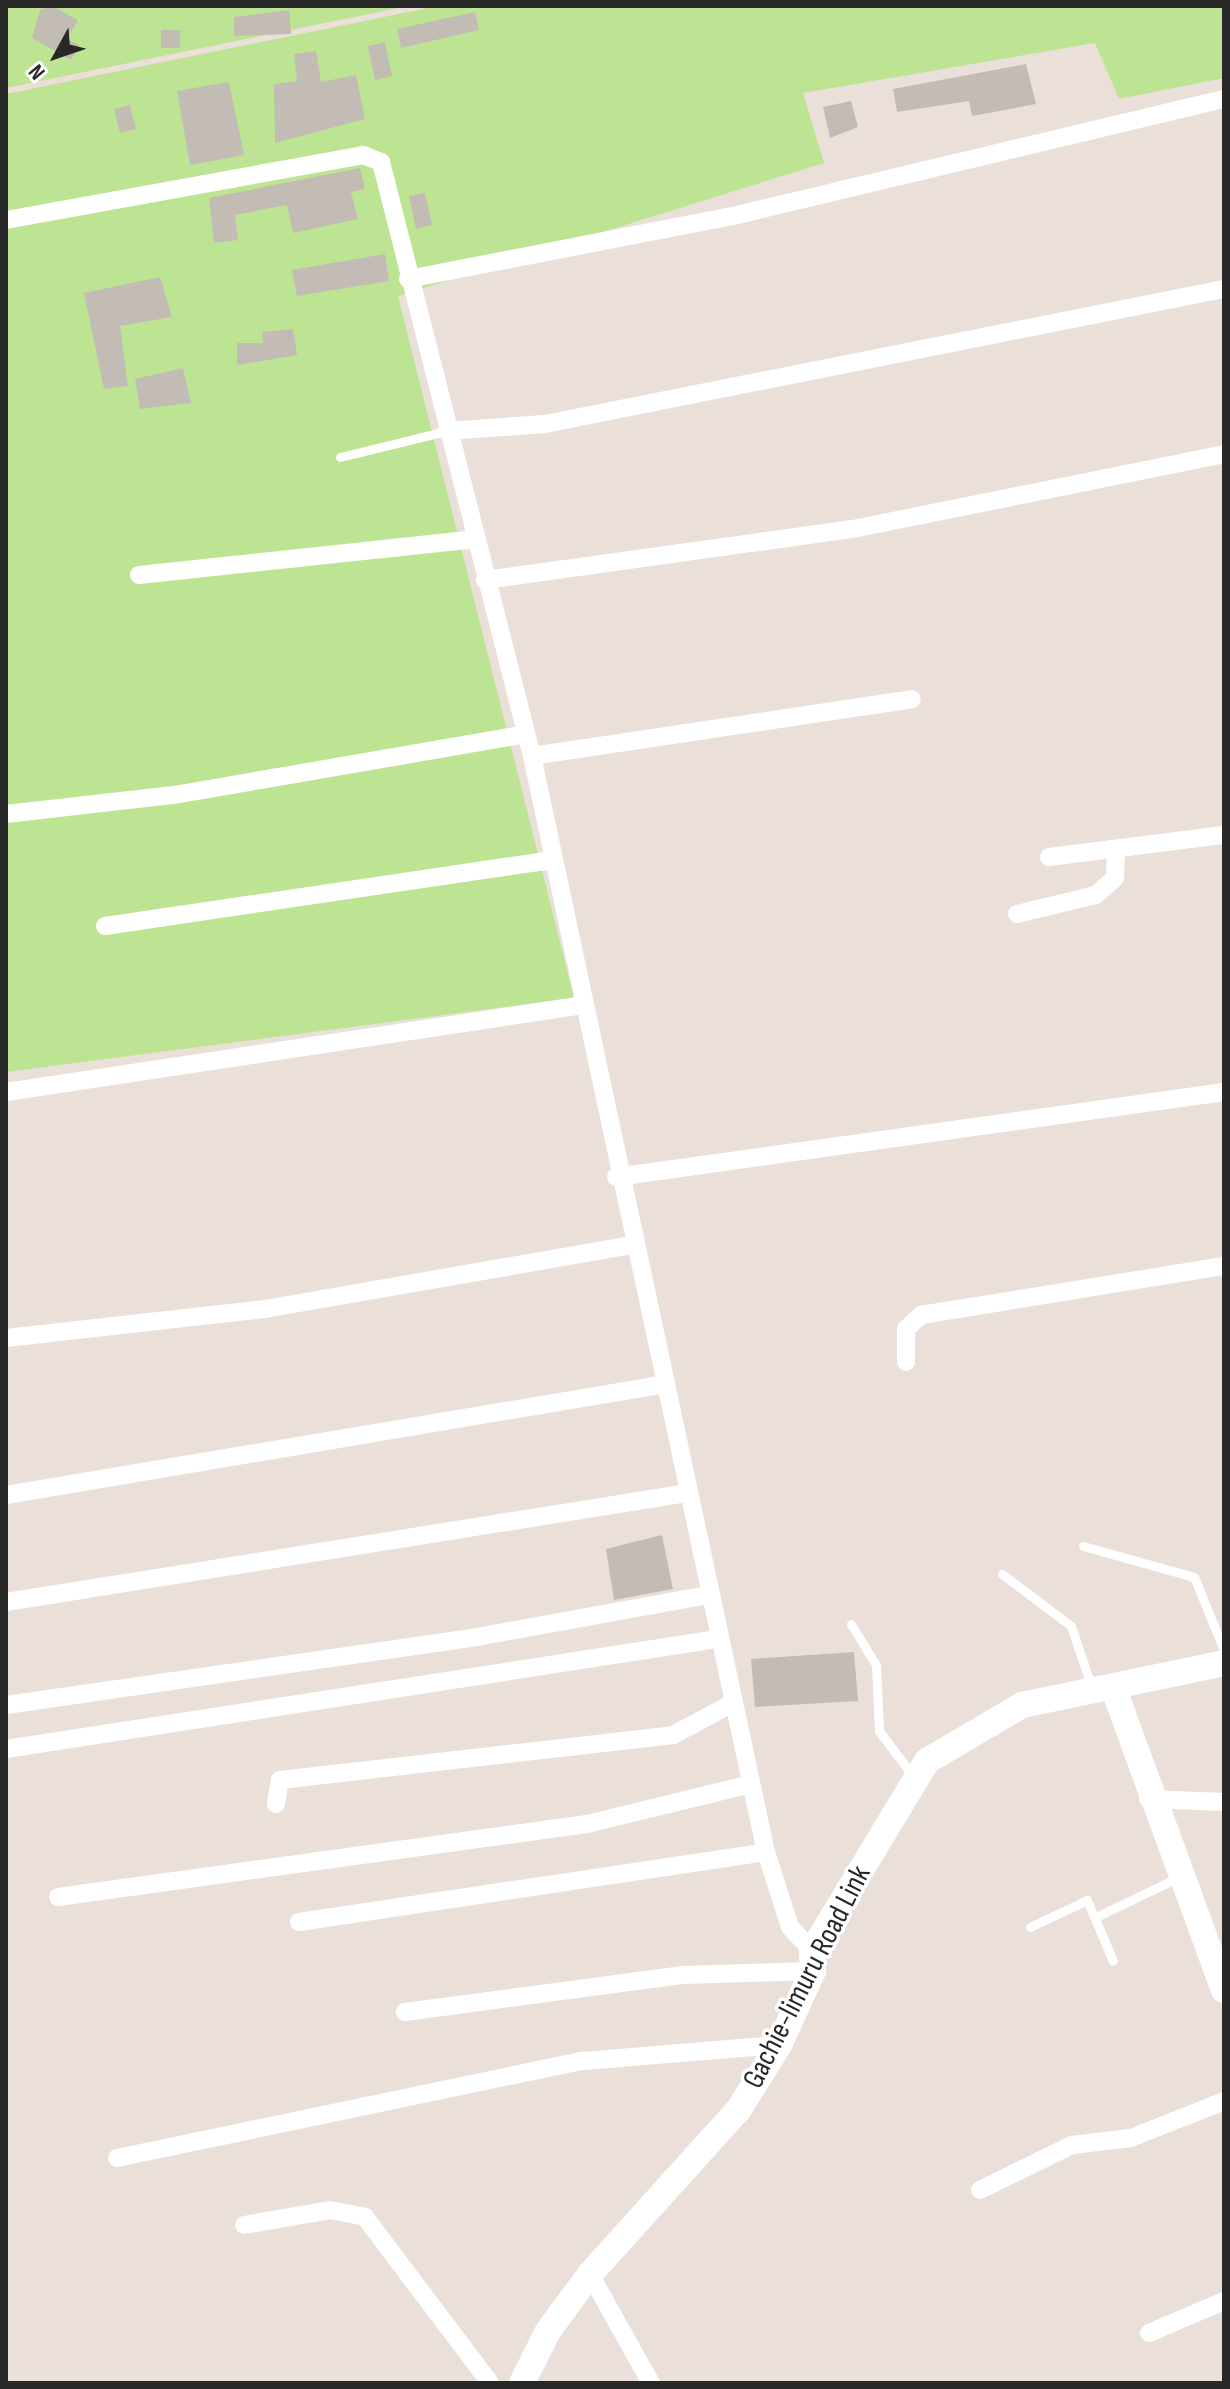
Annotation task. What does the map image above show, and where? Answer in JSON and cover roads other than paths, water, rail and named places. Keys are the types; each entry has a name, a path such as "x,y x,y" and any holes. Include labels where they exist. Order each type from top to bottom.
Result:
{"main road":[{"name":"Gachie-limuru Road Link","path":"522,2383 548,2331 590,2274 739,2109 779,2045 812,1961 927,1761 980,1726 1022,1705 1224,1663"},
{"path":"1103,1689 1224,1990"}],"street":[{"path":"408,279 741,214 1224,99"},
{"path":"6,220 373,156 385,176 408,279 532,756 550,860 584,1005 616,1177 666,1384 707,1595 766,1852 781,1907 812,1961 405,2012"},
{"path":"447,431 545,424 1224,289"},
{"path":"485,580 858,528 1224,454"},
{"path":"139,575 474,539"},
{"path":"532,756 912,699"},
{"path":"6,814 174,795 526,734"},
{"path":"1049,857 1224,835"},
{"path":"1017,914 1096,895 1115,878 1116,849"},
{"path":"105,926 550,860"},
{"path":"6,1092 584,1005"},
{"path":"616,1177 1224,1092"},
{"path":"6,1338 265,1309 631,1245"},
{"path":"906,1362 906,1329 921,1315 1224,1266"},
{"path":"6,1495 666,1384"},
{"path":"6,1602 688,1493"},
{"path":"6,1705 482,1636 707,1595"},
{"path":"6,1749 717,1639"},
{"path":"276,1804 280,1780 673,1735 733,1703"},
{"path":"58,1897 587,1824 751,1784"},
{"path":"1148,1799 1224,1802"},
{"path":"299,1922 766,1852"},
{"path":"117,2158 583,2061 779,2045"},
{"path":"980,2190 1072,2145 1131,2138 1224,2101"},
{"path":"244,2225 330,2210 365,2217 490,2383"},
{"path":"590,2274 651,2383"},
{"path":"1149,2333 1224,2301"}],"lane":[{"path":"340,457 447,431"},
{"path":"1083,1546 1194,1577 1224,1650"},
{"path":"1002,1574 1071,1626 1103,1689"},
{"path":"851,1624 876,1665 879,1731 916,1778"},
{"path":"1098,1916 1179,1877"},
{"path":"1030,1927 1080,1901 1093,1905 1113,1961"}]}
